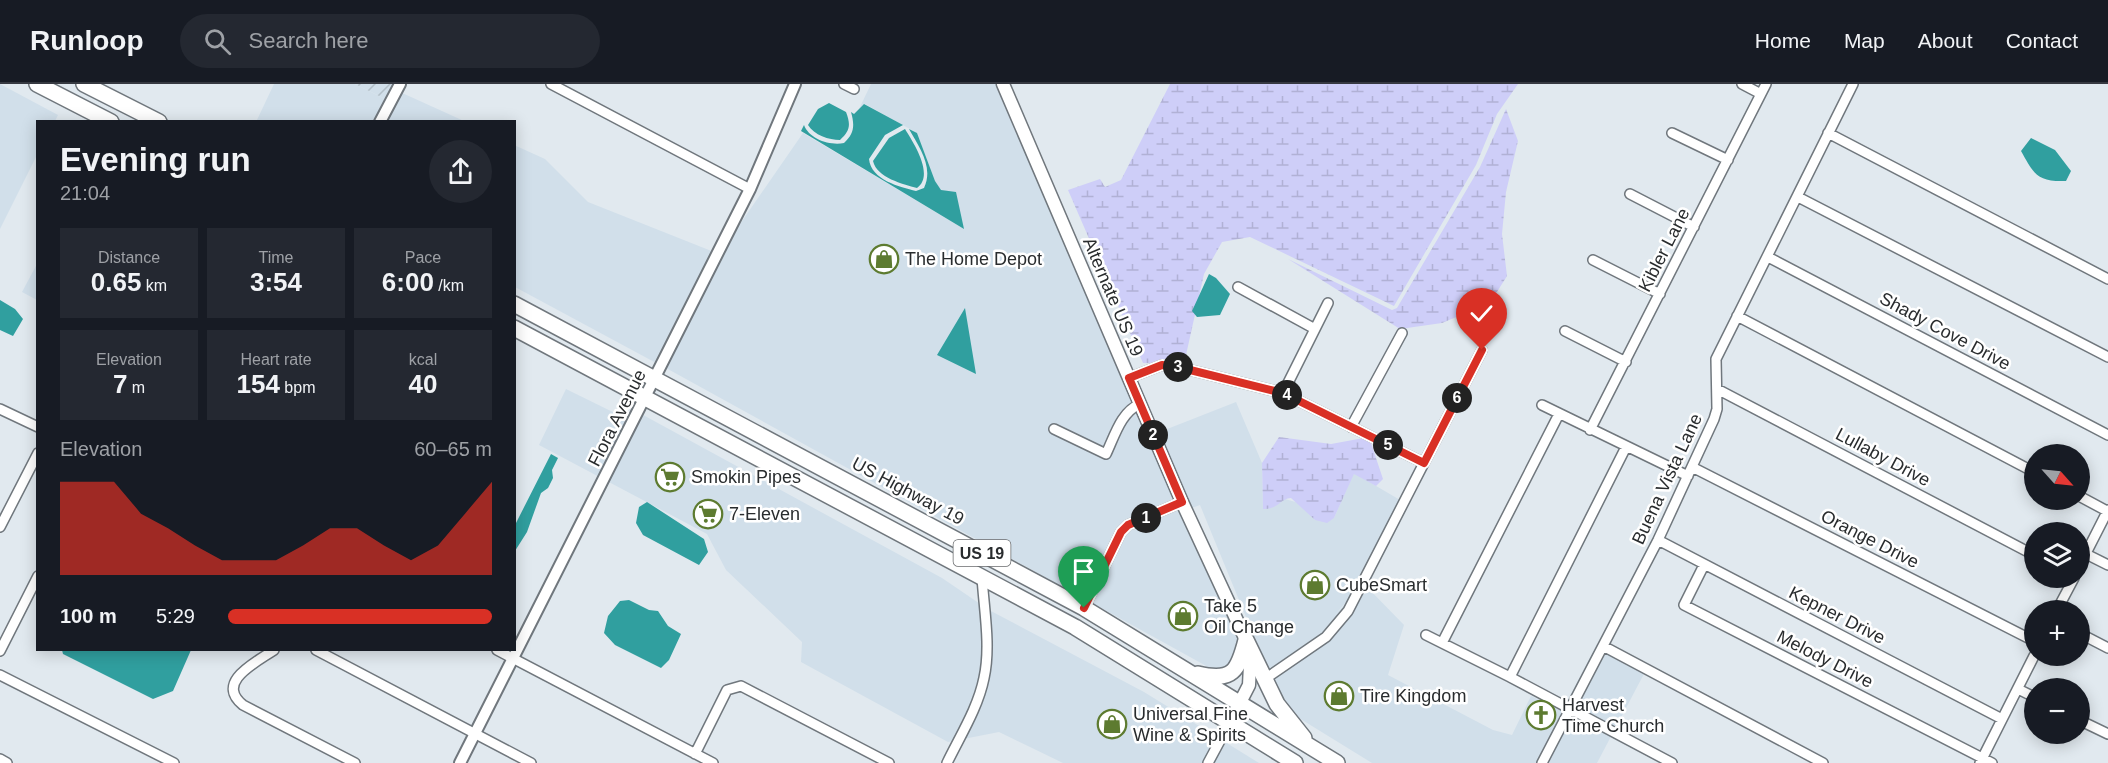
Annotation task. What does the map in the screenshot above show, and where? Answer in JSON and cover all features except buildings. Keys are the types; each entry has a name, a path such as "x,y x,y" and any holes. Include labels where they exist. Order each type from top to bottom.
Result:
{"highway":[{"path":"37,84 107,120"},
{"path":"84,84 155,120"},
{"name":"US Highway 19","path":"516,305 1084,608 1337,763"},
{"name":"US 19","path":"516,329 1112,648 1296,763"},
{"path":"888,527 911,530 953,551 963,550 967,544"},
{"path":"982,577 987,572 1000,571 1070,608 1109,622"},
{"path":"1246,640 1277,705 1314,749"},
{"path":"1191,672 1213,677 1228,675 1240,663 1246,640"}],"main road":[{"name":"Alternate US 19","path":"1003,84 1182,502 1246,640 1250,678 1230,722"}],"street":[{"path":"381,120 400,84"},
{"path":"551,84 750,189"},
{"name":"Flora Avenue","path":"460,763 750,189 795,84"},
{"path":"844,84 854,89"},
{"path":"1742,84 1761,94"},
{"name":"Kibler Lane","path":"1590,430 1767,84"},
{"name":"Buena Vista Lane","path":"1542,763 1658,540 1714,419 1717,389 1716,359 1853,84"},
{"path":"1672,133 1728,160"},
{"path":"1828,133 2108,279"},
{"path":"1630,194 1694,227"},
{"path":"1798,197 2108,357"},
{"name":"Shady Cove Drive","path":"1768,257 2108,435"},
{"path":"1593,260 1660,294"},
{"path":"1238,287 1315,329"},
{"path":"1283,393 1328,303"},
{"path":"1737,316 2024,467"},
{"path":"1565,331 1626,362"},
{"path":"1351,427 1402,333"},
{"path":"1265,679 1326,637 1340,622 1482,350"},
{"path":"1129,378 1162,365 1283,393 1424,463"},
{"name":"Lullaby Drive","path":"1717,389 2024,550"},
{"path":"1054,429 1106,454 1124,416 1130,408 1140,404"},
{"name":"Orange Drive","path":"1542,405 1626,447 1690,471 2024,636"},
{"path":"0,409 36,426"},
{"path":"1442,643 1558,414"},
{"path":"1510,676 1626,447"},
{"path":"0,527 36,457"},
{"path":"2090,501 2108,510 2090,546"},
{"path":"1084,608 1121,532 1128,525 1182,502"},
{"name":"Kepner Drive","path":"1658,540 2002,719"},
{"path":"2090,556 2108,565"},
{"name":"Melody Drive","path":"1704,565 1684,605 1985,762"},
{"path":"947,763 975,706 984,679 987,656 982,577"},
{"path":"0,651 36,580"},
{"path":"1426,635 1510,676 1672,763"},
{"path":"2090,639 2108,648"},
{"path":"1603,646 1823,763"},
{"path":"273,651 236,678 232,691 234,698 243,705 355,763"},
{"path":"318,651 531,763"},
{"path":"499,651 713,763"},
{"path":"1985,762 2002,719 2029,666"},
{"path":"0,675 174,763"},
{"path":"695,754 727,690 741,686 889,763"},
{"path":"2018,688 2024,691"},
{"path":"1208,763 1230,722"},
{"path":"2090,725 2108,734"},
{"path":"0,759 7,763"}],"shaded area":[{"path":"0,84 58,115 56,120 36,120 36,157 0,229"},
{"path":"274,84 355,84 387,100 376,120 257,120"},
{"path":"355,84 395,84 387,100"},
{"path":"871,84 999,84 1241,640 1236,660 1219,673 666,368 731,237 803,133 964,229 935,181 917,133 865,104 859,109"},
{"path":"400,92 462,120 386,120"},
{"path":"829,103 846,112 848,117 849,128 840,140 822,136 808,125 818,109"},
{"path":"864,104 903,125 885,135 869,159 875,172 887,181 902,187 916,191 924,188 927,172 924,157 909,129 917,133 935,181 941,190 956,192 964,229 801,131 804,125 815,138 838,144 844,143 853,129 851,112 854,114"},
{"path":"905,129 921,158 923,167 922,182 917,188 885,176 875,167 873,161 889,138"},
{"path":"2031,138 2055,150 2071,171 2066,181 2042,178 2033,171 2021,151"},
{"path":"516,146 545,159 588,202 714,252 658,364 516,288"},
{"path":"36,266 36,299 22,292"},
{"path":"1209,274 1216,278 1230,294 1220,315 1197,317 1192,311"},
{"path":"0,300 15,309 23,319 13,336 0,330"},
{"path":"965,308 976,374 937,355"},
{"path":"566,389 629,420 634,410 942,578 989,610 1144,692 1259,763 1063,763 999,732 948,742 801,662 802,642 726,570 707,534 539,445"},
{"path":"1236,402 1262,463 1263,509 1285,499 1299,503 1315,520 1334,518 1354,473 1400,500 1363,582 1334,616 1364,584 1404,625 1388,675 1493,730 1512,735 1531,696 1562,711 1597,644 1646,670 1597,763 1372,763 1286,710 1249,637 1157,433","holes":["1200,505 1262,656 1192,508"]},
{"path":"551,454 558,458 552,470 553,478 548,488 541,493 527,532 516,549 516,523"},
{"path":"647,502 704,539 708,552 699,565 643,535 636,523 639,507"},
{"path":"629,600 649,610 658,611 668,626 681,634 669,660 661,668 615,645 604,633 608,616 620,601"},
{"path":"62,651 191,651 173,691 153,699 63,654"}],"green space":[{"path":"1170,84 1518,84 1497,114 1476,165 1394,306 1250,237 1222,242 1204,274 1184,364 1143,363 1068,190 1100,179 1105,187 1121,180"},
{"path":"1506,109 1518,141 1506,192 1502,234 1507,276 1490,303 1442,323 1400,329 1288,259 1392,310 1397,308 1480,167"},
{"path":"1279,437 1331,444 1369,437 1383,479 1376,486 1354,474 1334,518 1327,523 1315,520 1291,498 1269,509 1263,509 1262,463"}],"place":[{"name":"The Home Depot","path":"884,259"},
{"name":"Smokin Pipes","path":"670,477"},
{"name":"7-Eleven","path":"708,514"},
{"name":"CubeSmart","path":"1315,585"},
{"name":"Take 5 Oil Change","path":"1183,616"},
{"name":"Tire Kingdom","path":"1339,696"},
{"name":"Harvest Time Church","path":"1541,715"},
{"name":"Universal Fine Wine & Spirits","path":"1112,724"}],"route":[{"path":"1084,608 1121,532 1128,525 1182,502 1129,378 1162,365 1283,393 1424,463 1482,350"}]}
